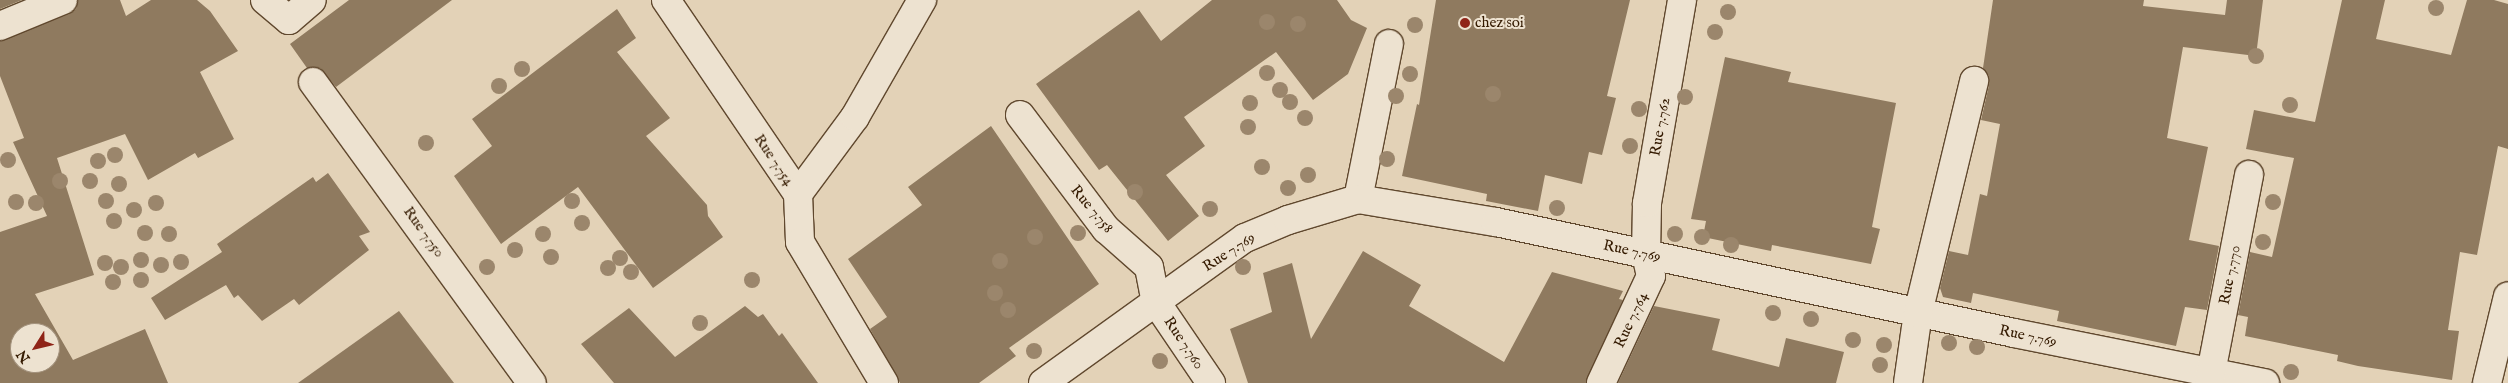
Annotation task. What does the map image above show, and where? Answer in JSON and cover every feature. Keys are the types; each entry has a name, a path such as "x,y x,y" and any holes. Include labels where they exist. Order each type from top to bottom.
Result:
{"street":[{"path":"0,26 63,0"},
{"path":"265,0 289,20 312,0"},
{"name":"Rue 7.754","path":"666,0 798,194 800,242 884,383"},
{"path":"798,194 855,117 922,0"},
{"name":"Rue 7.762","path":"1646,254 1647,203 1682,0"},
{"path":"1358,198 1389,44"},
{"path":"1908,383 1918,313 1974,81"},
{"name":"Rue 7.750","path":"313,82 532,383"},
{"name":"Rue 7.758","path":"1020,115 1106,229 1149,267 1156,302"},
{"name":"Rue 7.770","path":"2210,379 2249,175"},
{"name":"Rue 7.769","path":"1043,383 1245,238 1288,220 1358,198 1496,222 1918,313 2210,379 2265,383"},
{"name":"Rue 7.764","path":"1601,383 1651,276 1646,254"},
{"path":"2487,383 2508,296"},
{"name":"Rue 7.760","path":"1156,302 1212,383"}],"building":[{"path":"0,0 22,0 0,9"},
{"path":"78,0 120,0 126,16 151,0 197,0 210,11 238,51 200,72 234,139 198,158 195,153 148,180 125,134 57,158 94,275 35,294 52,323 10,323 10,373 60,373 60,337 73,360 145,329 168,383 0,383 0,232 47,216 13,142 24,138 0,76 0,41 69,14 76,9"},
{"path":"349,0 452,0 336,87 320,68 307,68 290,44"},
{"path":"1212,0 1337,0 1351,20 1367,28 1348,74 1313,100 1276,52 1184,117 1205,146 1166,175 1199,216 1168,241 1107,165 1099,170 1036,84 1139,10 1161,41"},
{"path":"1436,0 1630,0 1607,96 1616,98 1602,155 1589,152 1582,184 1545,175 1538,211 1486,201 1487,194 1402,176 1417,104 1419,105"},
{"path":"1993,0 2144,0 2143,6 2225,15 2227,0 2263,0 2256,56 2183,47 2167,138 2208,147 2189,240 2219,246 2207,310 2185,307 2176,346 2057,321 2059,311 1973,293 1971,303 1943,297 1940,288 1949,251 1968,255 1980,194 1987,196 2000,124 1981,120 1989,85 1989,76 1983,68"},
{"path":"2342,0 2385,0 2376,39 2451,55 2467,0 2494,0 2508,4 2508,149 2498,146 2477,255 2460,252 2448,330 2459,331 2452,380 2358,366 2337,361 2338,355 2245,336 2248,317 2238,315 2250,252 2272,257 2294,158 2246,149 2254,110 2315,122"},
{"path":"617,9 636,38 617,52 670,118 646,136 707,205 708,216 723,237 653,288 578,187 501,244 454,176 492,146 472,119"},
{"path":"1725,57 1791,72 1788,82 1896,103 1872,227 1880,229 1871,264 1772,245 1771,251 1703,237 1706,221 1691,219"},
{"path":"991,126 1099,284 1009,348 1016,356 979,383 900,383 870,329 887,317 848,259 922,205 908,187"},
{"path":"328,173 370,232 359,236 369,250 299,305 294,299 262,321 238,295 234,298 226,285 165,320 151,298 222,252 217,244 313,177 316,182"},
{"path":"1363,251 1421,285 1409,306 1504,362 1552,272 1623,291 1619,299 1623,300 1586,383 1248,383 1230,329 1272,312 1263,273 1292,263 1311,339"},
{"path":"745,306 758,317 763,314 779,336 782,333 818,383 614,383 581,344 629,308 675,357"},
{"path":"1654,306 1720,319 1712,350 1779,367 1786,338 1844,352 1836,383 1618,383"},
{"path":"399,311 454,383 298,383"}],"place":[{"name":"chez soi","path":"1465,23"}]}
